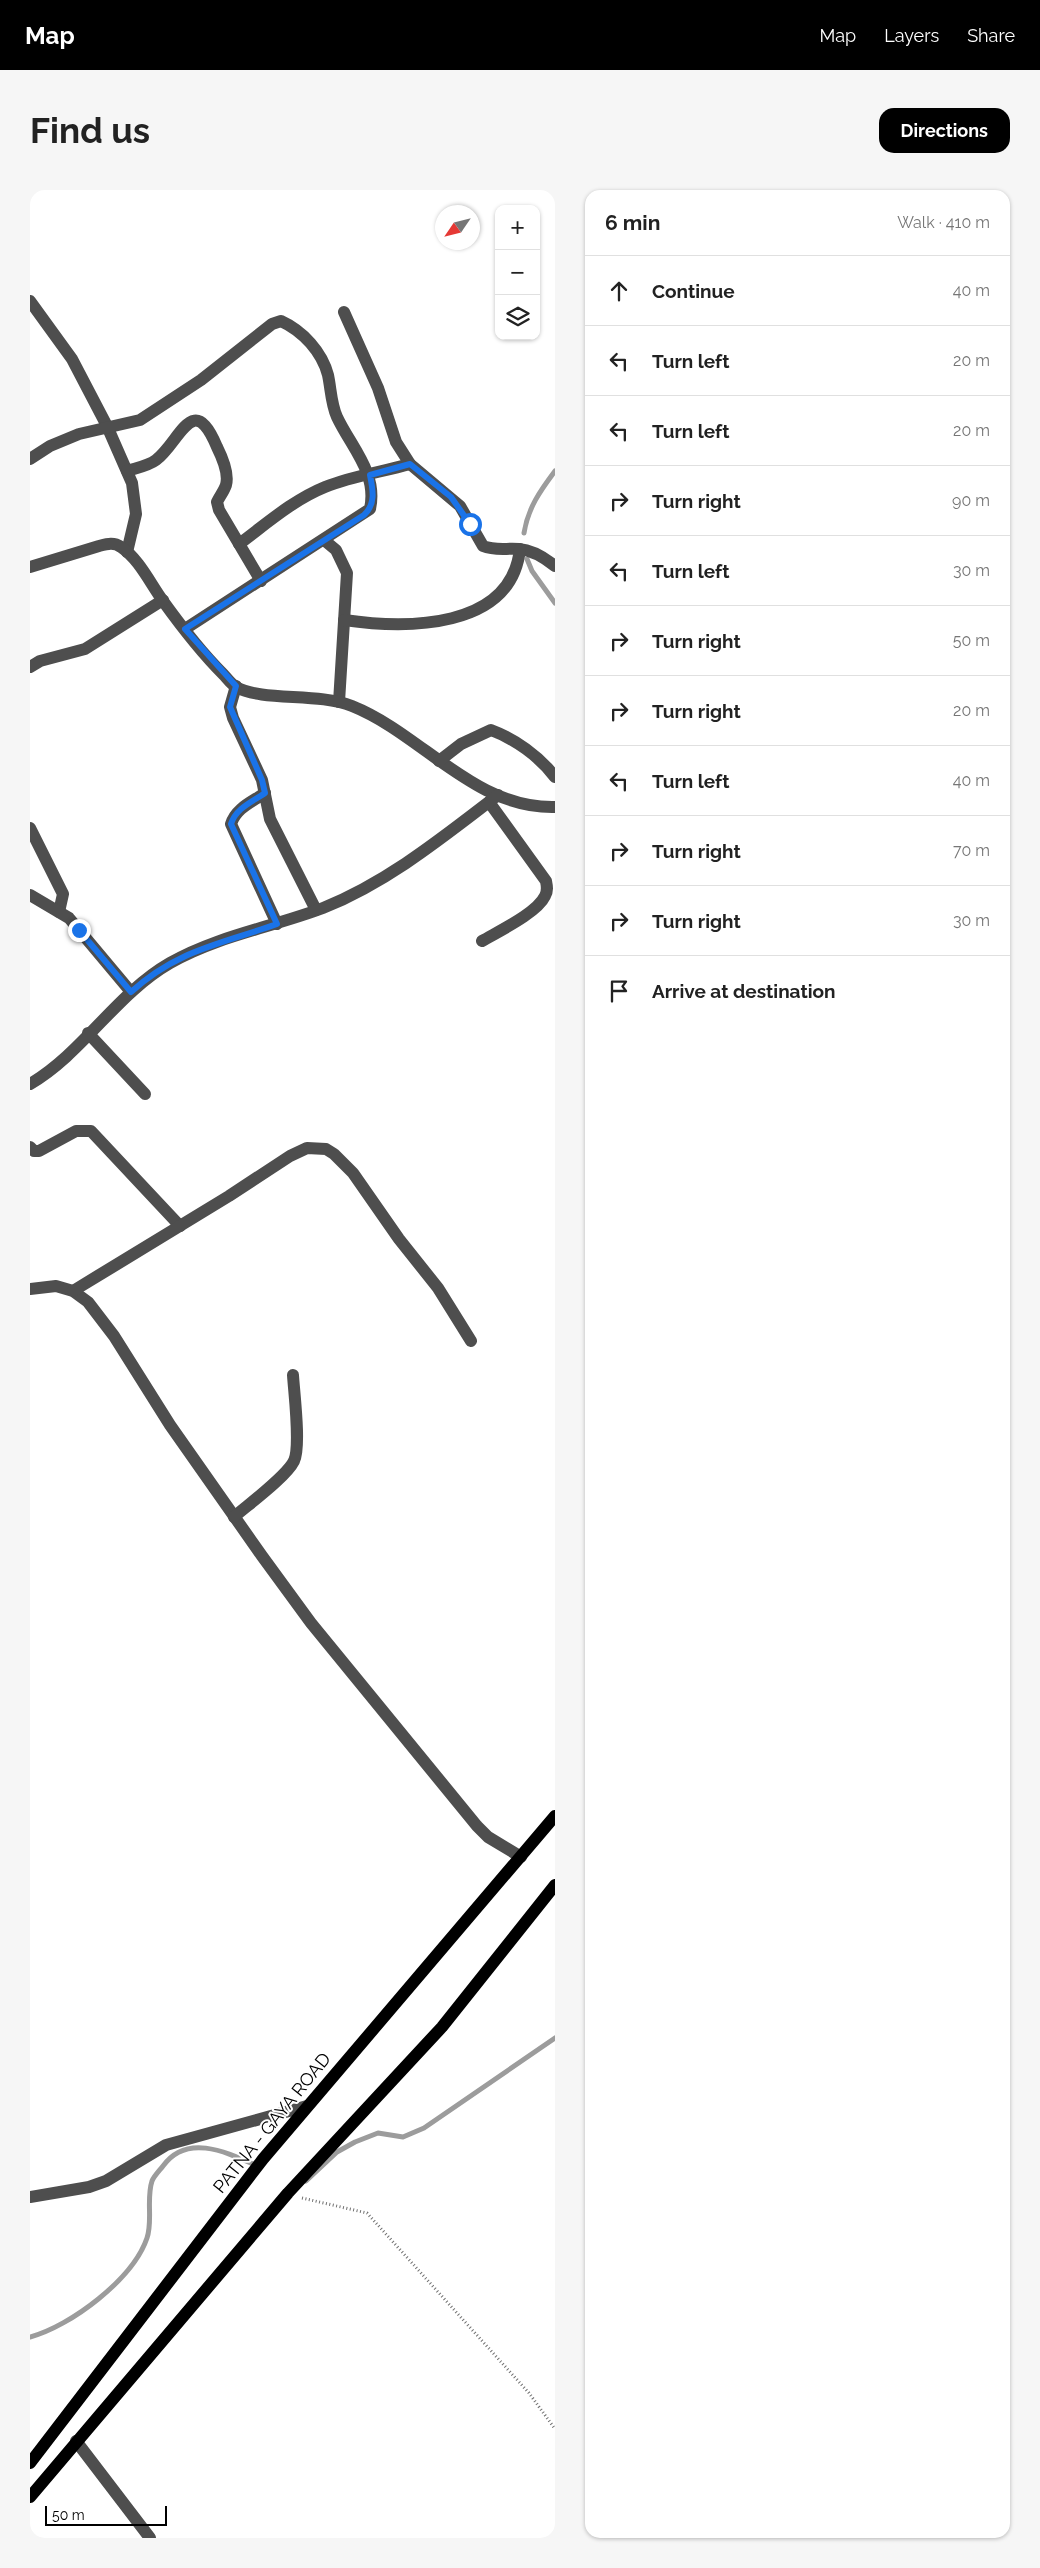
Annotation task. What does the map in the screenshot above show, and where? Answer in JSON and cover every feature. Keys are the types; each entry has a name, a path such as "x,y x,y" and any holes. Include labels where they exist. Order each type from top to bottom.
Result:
{"main road":[{"name":"PATNA - GAYA ROAD","path":"30,2463 257,2166 555,1816"},
{"path":"30,2497 288,2193 442,2027 555,1885"}],"street":[{"path":"30,301 72,359 107,426 127,471 136,500 136,514 127,552"},
{"path":"344,312 378,388 396,442 410,464 456,502 483,546 490,549 520,549 539,556 555,566"},
{"path":"30,459 56,444 107,426 140,420 200,380 260,332 282,321 300,333 319,354 328,374 336,415 370,475 373,499 370,509 185,629"},
{"path":"127,471 155,460 177,433 192,421 199,420 212,434 221,456 227,483 217,502 218,506 261,581"},
{"path":"239,544 284,510 313,493 326,487 410,464"},
{"path":"324,540 336,550 347,573 340,702"},
{"path":"30,567 111,543 120,546 127,552 185,629 236,686 265,694 309,696 340,702 363,711 389,725 493,799 546,881 548,888 546,896 530,911 482,942"},
{"path":"344,620 366,623 417,622 447,618 479,610 504,591 517,567 520,549"},
{"path":"30,668 40,661 85,649 163,600"},
{"path":"236,686 230,707 262,780 270,818 316,910"},
{"path":"440,760 461,744 491,730 502,734 542,760 555,776"},
{"path":"265,793 240,810 234,816 231,824 277,924"},
{"path":"30,1084 49,1071 131,992 154,973 185,955 316,910 358,891 391,872 493,799 532,807 555,807"},
{"path":"30,828 63,894 59,912"},
{"path":"30,895 69,918 131,992"},
{"path":"88,1034 144,1094"},
{"path":"30,1147 34,1151 39,1151 76,1131 91,1131 180,1226"},
{"path":"73,1291 290,1156 308,1148 326,1149 334,1154 353,1173 399,1239 438,1288 471,1341"},
{"path":"30,1289 56,1286 73,1291 88,1302 114,1336 170,1425 312,1623 477,1826 488,1837 521,1857"},
{"path":"234,1516 284,1473 294,1460 297,1437 293,1375"},
{"path":"30,2197 89,2187 106,2181 166,2145 307,2106"},
{"path":"76,2441 150,2538"}],"path":[{"path":"288,2193 318,2204 334,2204 367,2213 529,2393 555,2430"}],"waterway":[{"path":"524,533 528,516 535,500 555,471"},
{"path":"527,559 532,571 555,603"},
{"path":"306,2181 337,2152 355,2142 378,2133 403,2137 424,2128 555,2038"},
{"path":"30,2337 64,2323 81,2312 99,2299 129,2269 140,2254 149,2231 150,2188 152,2181 172,2156 183,2150 206,2148 230,2154 253,2164"}],"route":[{"path":"79,930 131,992 154,973 200,948 277,924 231,824 234,816 240,810 265,793 262,780 233,718 230,707 236,686 221,673 185,629 364,515 370,509 373,499 370,475 410,464 460,506 470,524"}]}
